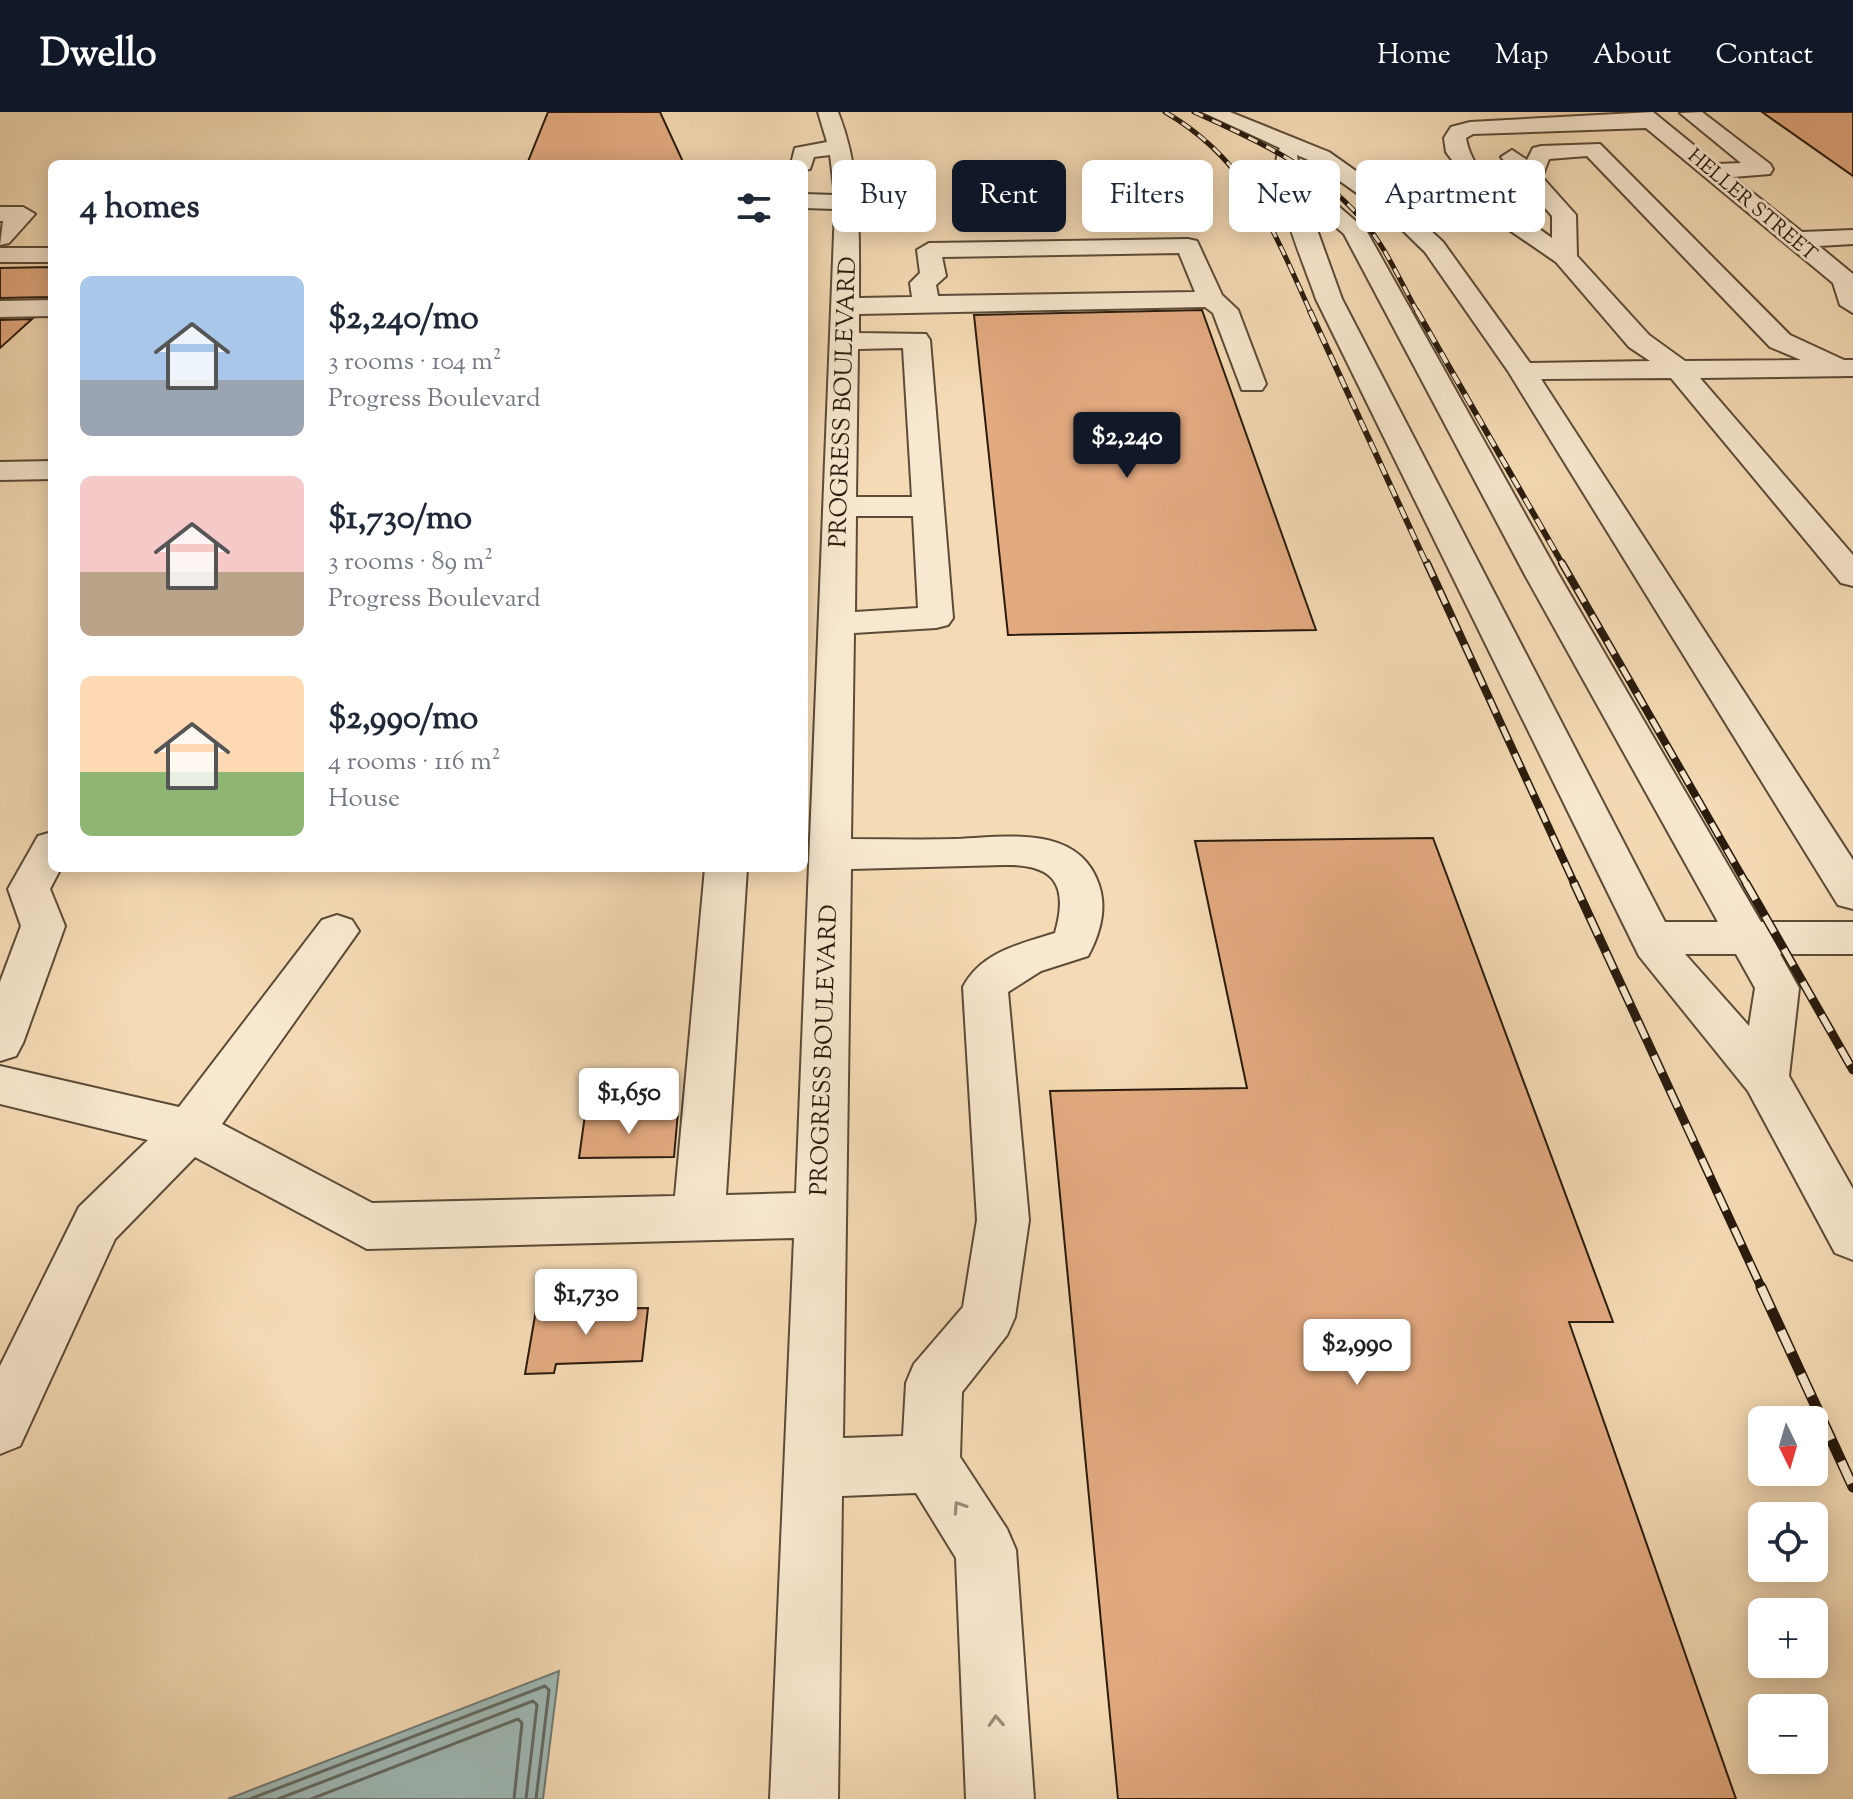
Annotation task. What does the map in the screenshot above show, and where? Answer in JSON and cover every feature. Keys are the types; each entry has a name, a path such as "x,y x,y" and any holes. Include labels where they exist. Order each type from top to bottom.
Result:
{"street":[{"path":"1212,112 1291,160 1321,157 1325,160"},
{"path":"1688,112 1762,169 1714,171"},
{"path":"1646,117 1528,124 1459,132 1455,138 1457,152 1507,218 1565,257 1639,341 1678,369 1853,576"},
{"name":"HELLER STREET","path":"1646,117 1845,280 1853,305"},
{"path":"1514,160 1516,146 1551,141 1673,138"},
{"name":"PROGRESS BOULEVARD","path":"804,1799 845,324 825,212 824,141"},
{"path":"1538,160 1541,153 1592,149 1780,341 1850,370"},
{"path":"1340,170 1393,208 1434,247 1522,371 1853,894"},
{"path":"1545,194 1564,215 1565,257"},
{"path":"0,214 23,214 0,238"},
{"path":"1340,214 1354,230 1542,575 1777,988 1765,1077"},
{"path":"1311,232 1329,299 1661,956 1765,1077 1853,1237"},
{"path":"1796,240 1853,237"},
{"path":"845,324 916,340 943,334 923,283 933,276 929,250 1188,246 1211,299 1225,310 1252,384"},
{"path":"0,255 48,255"},
{"path":"845,324 932,304 1211,299"},
{"path":"0,309 48,308"},
{"path":"836,623 936,618 916,340"},
{"path":"1522,371 1850,370"},
{"path":"0,471 48,470"},
{"path":"838,507 927,506"},
{"path":"829,854 1013,852 1051,855 1076,875 1082,902 1081,927 1073,944 1020,959 1001,969 985,987 1003,1220 988,1317 934,1383 931,1464 986,1550 1000,1799"},
{"path":"0,1043 43,926 29,889 48,853"},
{"path":"699,1218 726,872"},
{"path":"0,1426 97,1223 190,1130 337,931"},
{"path":"1652,938 1853,938"},
{"path":"0,1085 190,1130 367,1226 819,1215"},
{"path":"813,1468 931,1464"}],"water":[{"path":"559,1671 543,1799 228,1799"}],"building":[{"path":"548,112 660,112 682,160 529,160"},
{"path":"1762,112 1853,112 1853,176"},
{"path":"48,267 48,297 0,298 0,268"},
{"path":"1202,310 1316,630 1008,635 974,315"},
{"path":"32,319 0,348 0,320"},
{"path":"1433,838 1613,1322 1569,1322 1736,1799 1118,1799 1050,1091 1247,1088 1195,841"},
{"path":"678,1112 674,1157 579,1158 585,1115"},
{"path":"648,1308 642,1361 556,1364 554,1373 525,1374 536,1310"}],"railway":[{"path":"1165,112 1194,131 1238,175 1270,226 1311,313"},
{"path":"1194,112 1266,146 1331,189 1368,227 1418,313"},
{"path":"1310,311 1427,565"},
{"path":"1417,311 1563,565"},
{"path":"1427,563 1575,885"},
{"path":"1562,563 1747,885"},
{"path":"1574,883 1762,1289"},
{"path":"1746,883 1853,1070"},
{"path":"1761,1287 1853,1487"}]}
